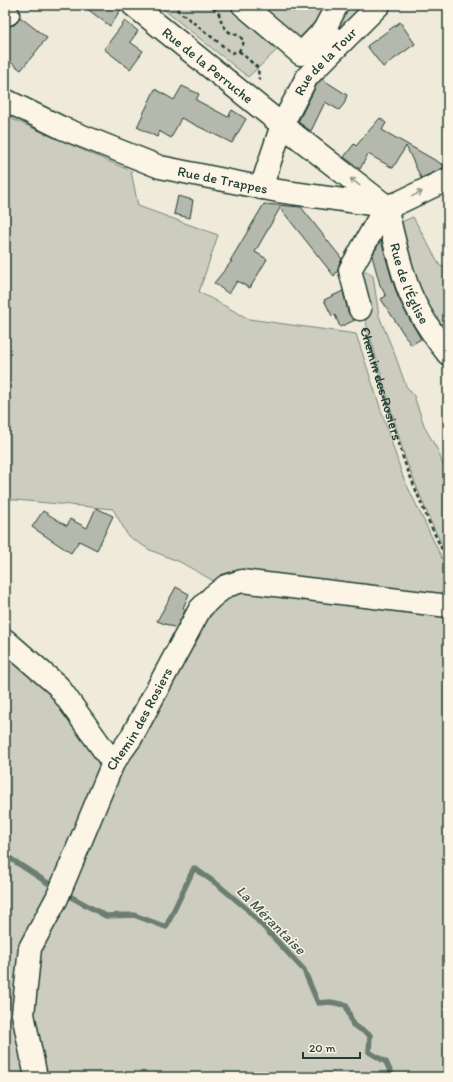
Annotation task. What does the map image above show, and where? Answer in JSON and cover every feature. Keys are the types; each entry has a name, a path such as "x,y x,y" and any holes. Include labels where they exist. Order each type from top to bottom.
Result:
{"street":[{"name":"Rue de la Perruche","path":"134,5 282,125"},
{"path":"243,5 301,54 331,37 337,5"},
{"name":"Rue de la Tour","path":"261,188 282,125 307,77 331,37 379,5"},
{"name":"Rue de Trappes","path":"5,100 62,128 160,167 261,188 386,206 398,203 448,179"},
{"path":"282,125 386,206"},
{"name":"Chemin des Rosiers","path":"360,309 350,270 386,206"},
{"name":"Rue de l'Église","path":"386,206 404,276 411,294 427,324 448,354"},
{"name":"Chemin des Rosiers","path":"36,1077 22,1014 30,948 60,891 113,763 130,738 200,609 226,586 242,581 448,606"},
{"path":"5,640 58,686 113,763"}],"path":[{"path":"170,5 232,53 239,51 244,42 240,36 229,32 222,24 219,14 211,5"},
{"name":"Chemin des Rosiers","path":"360,309 404,460 428,520 448,562"}],"shaded area":[{"path":"158,5 365,5 303,65 281,46 248,77"},
{"path":"5,116 131,171 138,206 218,235 199,292 249,319 356,334 403,477 448,571 448,600 221,585 180,562 150,550 128,536 113,509 5,499"},
{"path":"413,217 440,266 448,268 448,342 442,334 409,270 399,223"},
{"path":"366,271 373,276 379,316 406,386 414,396 425,428 438,451 448,479 448,557 430,520 405,458 355,284 358,274"},
{"path":"241,587 448,610 448,1077 41,1077 28,1009 36,949 105,795 199,633 227,592"},
{"path":"5,651 61,702 108,756 25,944 31,1077 5,1077"}],"building":[{"path":"82,5 121,5 121,9 110,26"},
{"path":"20,17 47,38 21,70 5,58 5,31 8,26 14,25"},
{"path":"125,21 138,31 130,42 143,51 130,69 104,49"},
{"path":"400,22 415,44 383,67 367,46"},
{"path":"322,79 347,95 344,104 339,110 325,102 311,131 298,122 317,84"},
{"path":"182,86 199,94 196,100 228,117 232,110 246,119 232,143 181,118 171,138 159,131 157,137 137,127 155,89 174,100"},
{"path":"380,118 386,123 382,130 447,167 421,178 406,146 393,168 368,154 360,169 344,157 354,144 356,146"},
{"path":"178,196 193,200 190,218 174,214"},
{"path":"264,204 301,207 342,259 334,276 280,208 255,252 267,259 250,288 237,281 229,294 214,283 232,261 230,261"},
{"path":"381,240 398,297 421,339 411,345 381,299 386,296 380,285 372,256"},
{"path":"343,291 348,312 355,320 340,327 335,315 332,316 324,300"},
{"path":"96,508 113,516 97,550 79,541 71,553 32,527 43,511 67,526 70,519 87,528"},
{"path":"176,587 189,594 183,608 186,609 176,628 157,621"}],"waterway":[{"name":"La Mérantaise","path":"5,855 57,889"},
{"name":"La Mérantaise","path":"64,893 106,916 134,915 166,927 194,868 217,884 247,909 304,970 318,1003 330,1002 346,1005 353,1025 370,1035 369,1052 386,1062 393,1077"}]}
